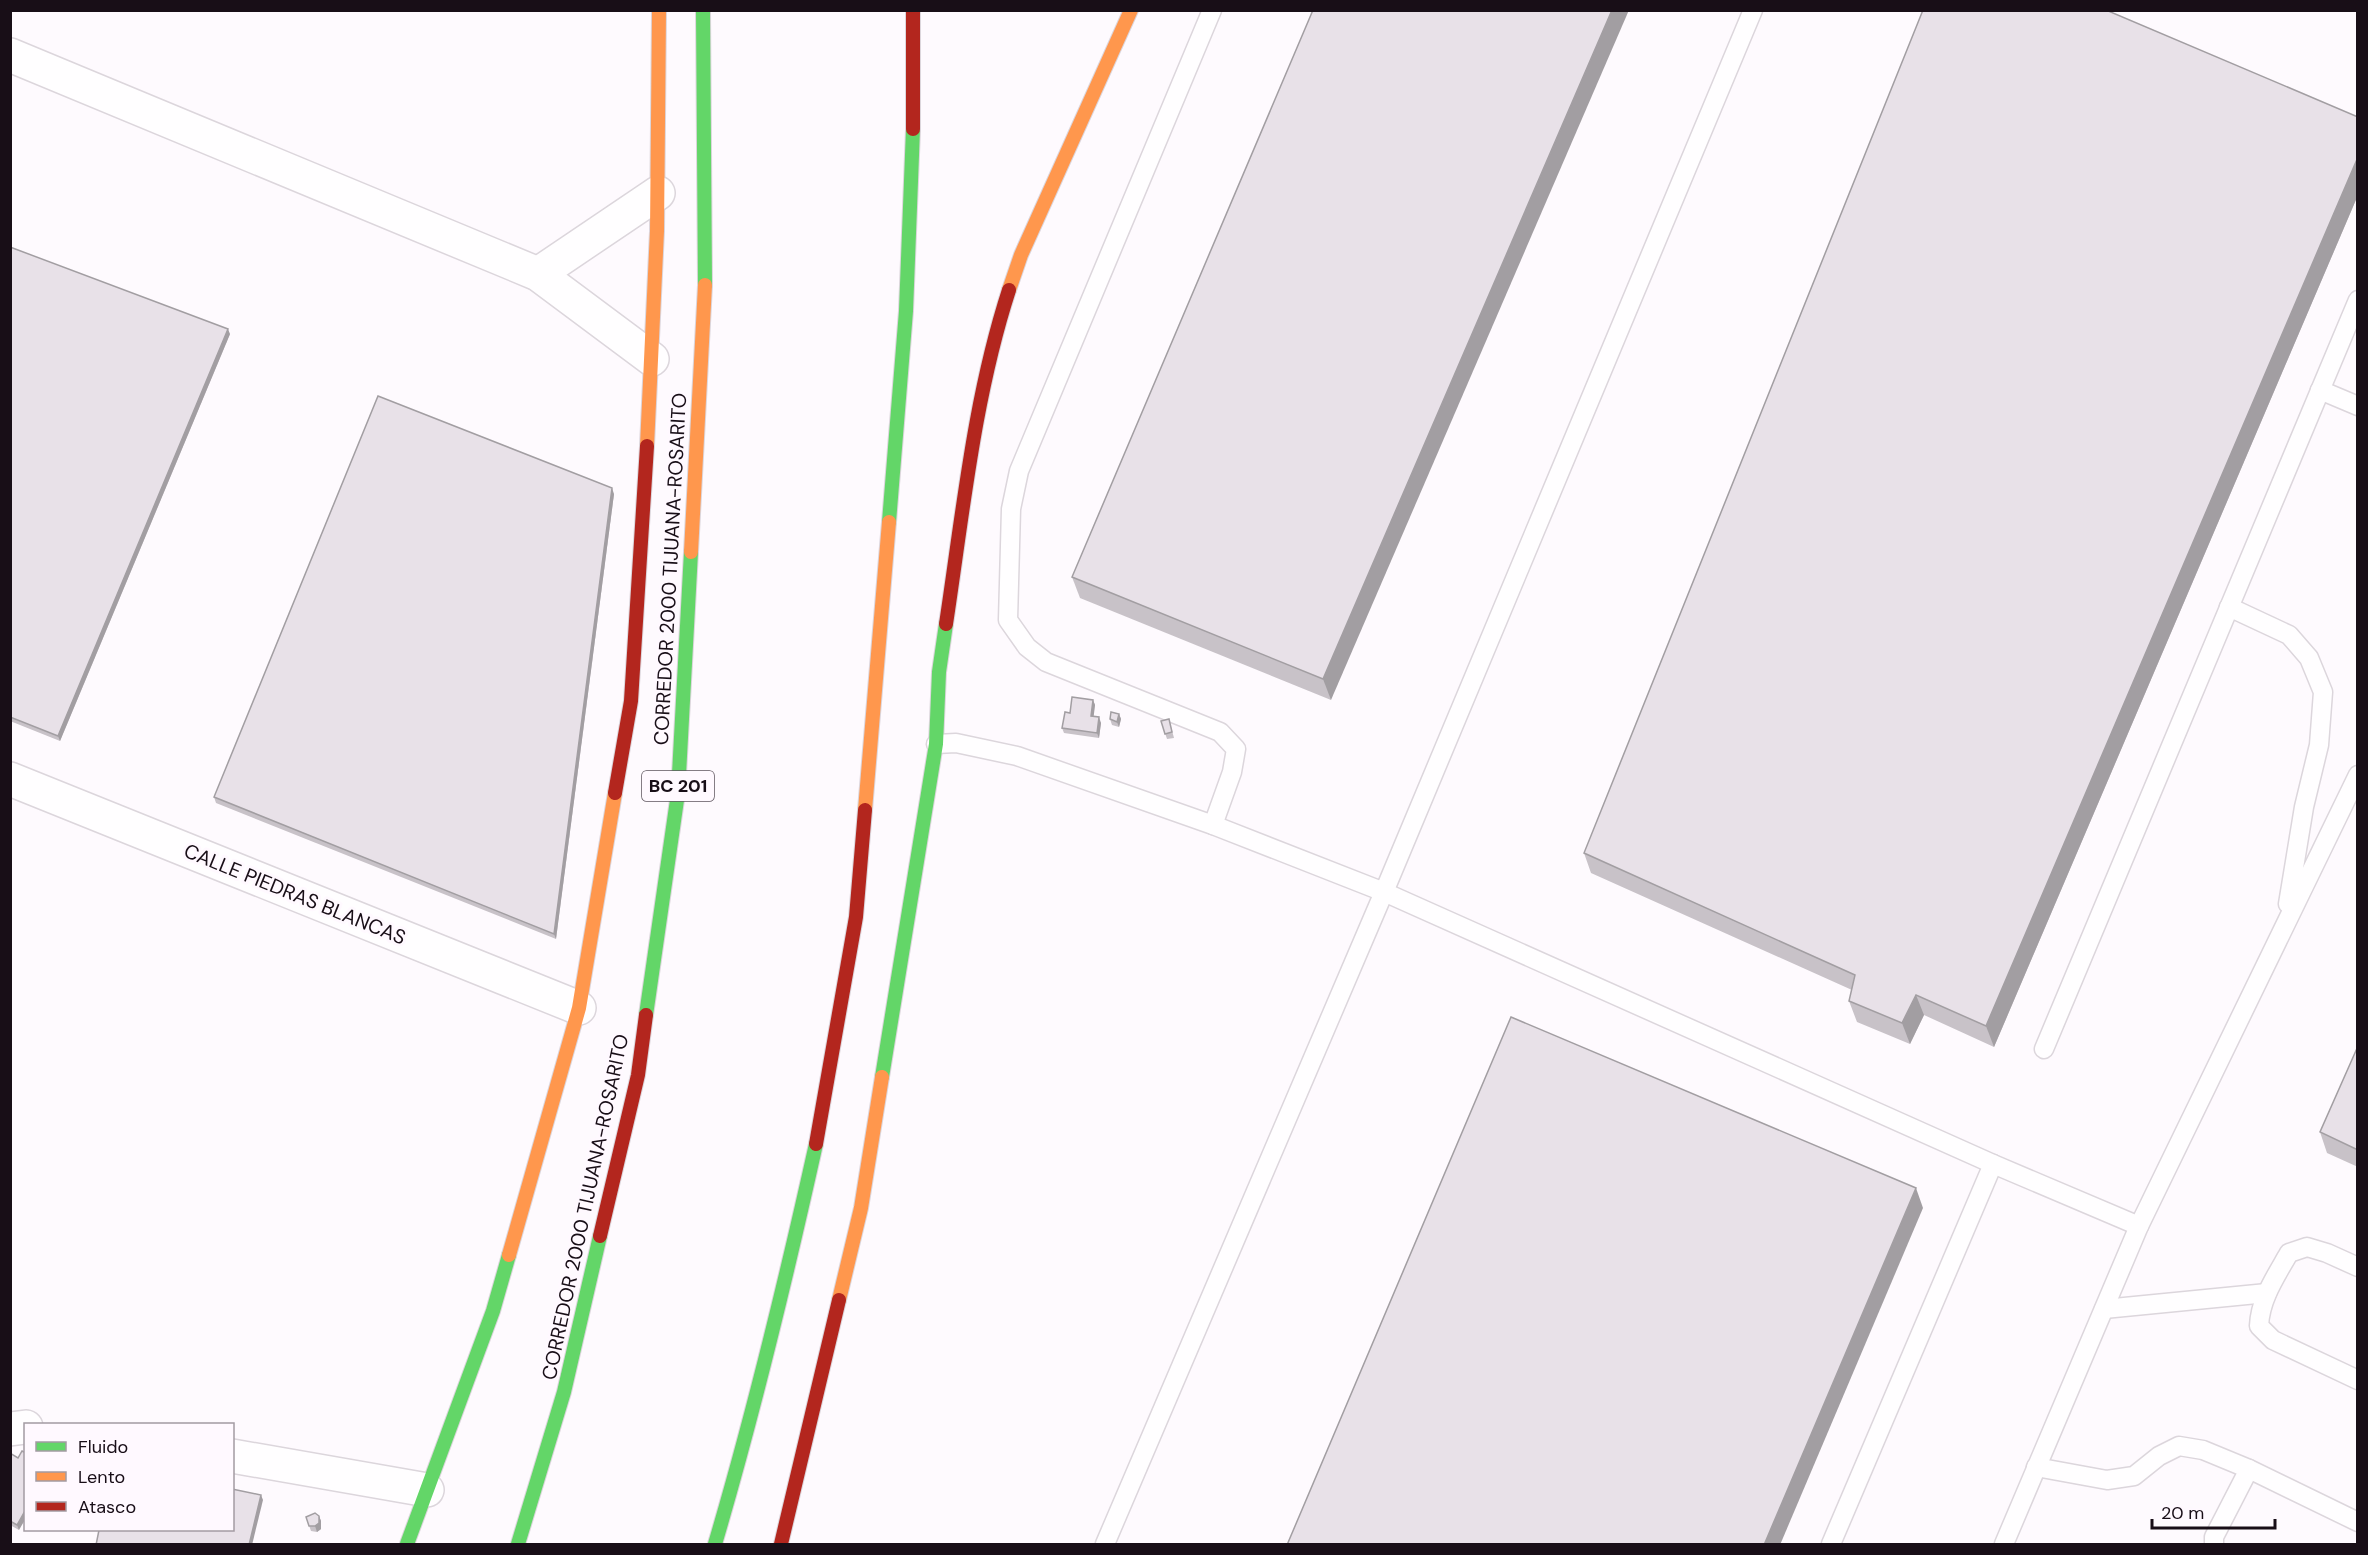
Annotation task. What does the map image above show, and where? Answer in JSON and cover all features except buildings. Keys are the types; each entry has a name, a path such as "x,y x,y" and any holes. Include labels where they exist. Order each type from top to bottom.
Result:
{"highway":[{"path":"407,1545 493,1311 579,1008 632,701 652,359 658,193 658,10"},
{"name":"CORREDOR 2000 TIJUANA-ROSARITO","path":"518,1545 564,1392 638,1075 678,793 705,292 703,10"},
{"path":"715,1545 745,1442 792,1253 824,1105 856,917 906,311 913,129 914,10"},
{"path":"781,1545 861,1208 936,744 939,672 975,429 993,340 1021,255 1131,10"}],"street":[{"path":"10,55 538,274 652,359"},
{"path":"538,274 658,193"},
{"name":"CALLE PIEDRAS BLANCAS","path":"10,779 579,1008"},
{"path":"234,1456 427,1490"}],"lane":[{"path":"1212,10 1019,471 1011,509 1008,620 1027,647 1046,662 1220,732 1236,749 1232,772 1214,825"},
{"path":"1105,1545 1384,892 1753,10"},
{"path":"2043,1048 2358,300"},
{"path":"2320,390 2358,406"},
{"path":"2229,607 2289,635 2309,658 2323,692 2319,745 2304,807 2285,924"},
{"path":"936,744 956,743 1017,756 1214,825 1384,892 1993,1164 2139,1226"},
{"path":"2004,1545 2139,1226 2358,775"},
{"path":"1831,1545 1993,1164"},
{"path":"2358,1267 2307,1247 2289,1253 2259,1312 2259,1326 2274,1340 2358,1380"},
{"path":"2104,1309 2267,1293"},
{"path":"2036,1467 2107,1480 2134,1476 2159,1456 2179,1446 2203,1450 2249,1469 2358,1522"},
{"path":"2214,1545 2214,1537 2249,1469"}],"traffic: fast":[{"path":"703,10 705,285"},
{"path":"889,522 906,311 913,129"},
{"path":"646,1015 678,793 691,552"},
{"path":"882,1077 936,744 939,672 946,624"},
{"path":"715,1544 769,1345 816,1144"},
{"path":"518,1544 564,1392 600,1236"},
{"path":"407,1544 493,1311 509,1255"}],"traffic: slow":[{"path":"647,446 657,231 659,10"},
{"path":"1009,290 1021,255 1131,10"},
{"path":"691,552 705,285"},
{"path":"865,810 889,522"},
{"path":"509,1255 579,1008 615,793"},
{"path":"839,1300 861,1208 882,1077"}],"traffic: jam":[{"path":"913,10 913,129"},
{"path":"946,624 978,414 1009,290"},
{"path":"615,793 631,701 647,446"},
{"path":"816,1144 856,917 865,810"},
{"path":"600,1236 638,1075 646,1015"},
{"path":"781,1544 839,1300"}]}
